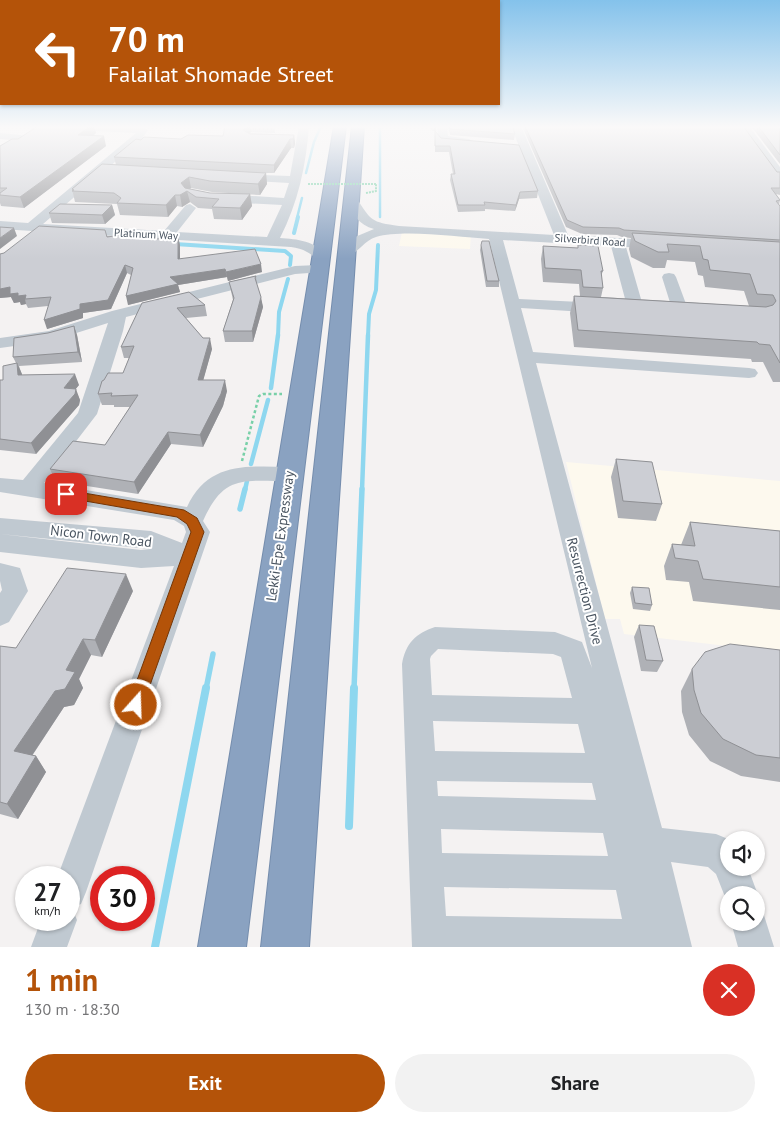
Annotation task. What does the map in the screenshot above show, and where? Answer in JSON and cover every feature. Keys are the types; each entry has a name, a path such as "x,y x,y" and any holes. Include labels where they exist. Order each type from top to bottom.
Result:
{"highway":[{"name":"Lekki-Epe Expressway","path":"285,947 328,260 325,224 333,170"},
{"name":"Lekki-Epe Expressway","path":"222,947 289,474 328,260 368,192 365,170"}],"street":[{"path":"31,231 55,207 100,170"},
{"path":"103,170 118,171"},
{"path":"271,242 282,224 290,202 296,170"},
{"path":"530,170 562,238"},
{"path":"230,176 295,180"},
{"path":"368,192 356,210 363,220 370,224 399,230"},
{"path":"209,197 290,202"},
{"path":"55,207 72,208"},
{"path":"167,236 190,208"},
{"path":"124,220 178,223"},
{"name":"Platinum Way","path":"291,243 319,231 325,224"},
{"name":"Platinum Way","path":"0,226 31,231 291,243 309,247 328,260"},
{"path":"0,343 51,336 118,314 294,270 328,260 366,235 399,230"},
{"name":"Silverbird Road","path":"399,230 684,246"},
{"name":"Resurrection Drive","path":"495,234 650,843 655,944"},
{"path":"617,241 636,310"},
{"path":"669,277 681,312"},
{"path":"512,304 602,300 636,310 701,314"},
{"path":"28,488 87,414 115,331 118,314"},
{"path":"525,357 750,373"},
{"path":"192,521 199,504 214,484 222,479 235,475 289,474"},
{"path":"0,485 180,514 192,521 198,532 78,866"},
{"name":"Nicon Town Road","path":"0,526 151,540 189,556"},
{"name":"Nicon Town Road","path":"0,543 141,559 189,556"},
{"path":"0,572 11,575 16,591 0,615"},
{"path":"435,638 555,643 564,645 572,650 589,711 629,873 655,944 429,941 417,654 424,644 435,638"},
{"path":"418,708 589,711"},
{"path":"421,766 604,768"},
{"path":"423,812 615,817"},
{"path":"650,843 716,851 720,855"},
{"path":"426,870 629,873"},
{"path":"49,947 55,931"},
{"path":"752,931 756,947"}],"path":[{"path":"308,184 368,192"},
{"path":"235,475 253,424 259,396 263,394 287,394"}],"shaded area":[{"path":"402,232 471,234 470,249 399,246"},
{"path":"566,462 780,481 780,652 624,634 620,619 605,619"}],"building":[{"path":"0,170 57,170 20,197 0,195 7,188 0,188"},
{"path":"95,170 215,170 266,173 258,184 210,181 189,177 181,183 185,188 210,193 250,194 240,208 212,207 219,199 196,197 187,191 180,195 175,195 166,205 117,203 121,198 114,193 72,191 74,190 72,189"},
{"path":"454,170 529,170 538,191 520,192 516,205 484,202 485,205 458,205 451,174 455,174"},
{"path":"545,170 776,170 780,172 780,188 771,188 780,200 776,201 780,206 780,240 583,227 567,220"},
{"path":"60,204 112,205 102,215 49,213"},
{"path":"39,226 105,230 107,237 129,234 129,238 156,235 156,239 178,237 178,259 255,249 261,264 226,272 225,269 170,277 178,284 126,296 133,268 125,265 108,300 80,304 80,309 44,320 51,297 25,299 26,295 10,294 10,287 0,289 0,254 4,253"},
{"path":"0,227 14,228 0,238"},
{"path":"632,233 780,242 780,363 770,345 757,342 578,330 574,296 766,307 773,305 776,301 773,295 757,294 750,274 710,270 708,260 703,259 700,246 667,244 669,252 658,252 635,241"},
{"path":"482,241 489,241 499,281 487,281"},
{"path":"578,245 598,246 603,271 601,271 603,288 583,287 581,270 545,268 543,246 578,248"},
{"path":"256,276 261,297 252,331 223,331 234,298 229,282"},
{"path":"189,292 205,305 177,308 203,338 210,338 198,380 225,380 221,394 200,435 168,432 134,482 50,469 73,441 105,445 138,395 111,396 112,393 98,394 102,381 108,373 123,373 134,346 121,347 142,303"},
{"path":"74,326 78,352 13,357 14,338 48,333"},
{"path":"17,363 18,375 75,374 64,388 76,389 75,394 31,443 0,439 0,380 3,380 3,366"},
{"path":"616,459 652,462 662,504 623,501"},
{"path":"690,522 780,531 780,587 703,579 698,561 675,558 672,544 695,546"},
{"path":"67,568 126,574 95,640 83,639 66,670 75,672 65,689 55,691 14,751 36,756 7,804 0,802 0,646 16,648"},
{"path":"632,587 649,588 652,605 635,603"},
{"path":"639,625 654,626 663,661 646,660"},
{"path":"730,644 780,650 780,758 756,755 723,739 701,713 694,690 692,669 705,652"}],"waterway":[{"path":"380,170 380,217"},
{"path":"297,218 302,198"},
{"path":"294,233 298,217"},
{"path":"175,244 285,251 291,256 290,265"},
{"path":"368,336 369,314 376,290 378,245"},
{"path":"278,336 279,312 288,279"},
{"path":"271,388 278,335"},
{"path":"362,490 368,335"},
{"path":"251,464 268,400"},
{"path":"245,490 247,481"},
{"path":"240,509 245,489"},
{"path":"354,689 362,489"},
{"path":"206,689 213,654"},
{"path":"155,947 206,688"},
{"path":"349,826 354,688"}],"route":[{"path":"66,494 180,514 192,521 198,532 136,705"}]}
